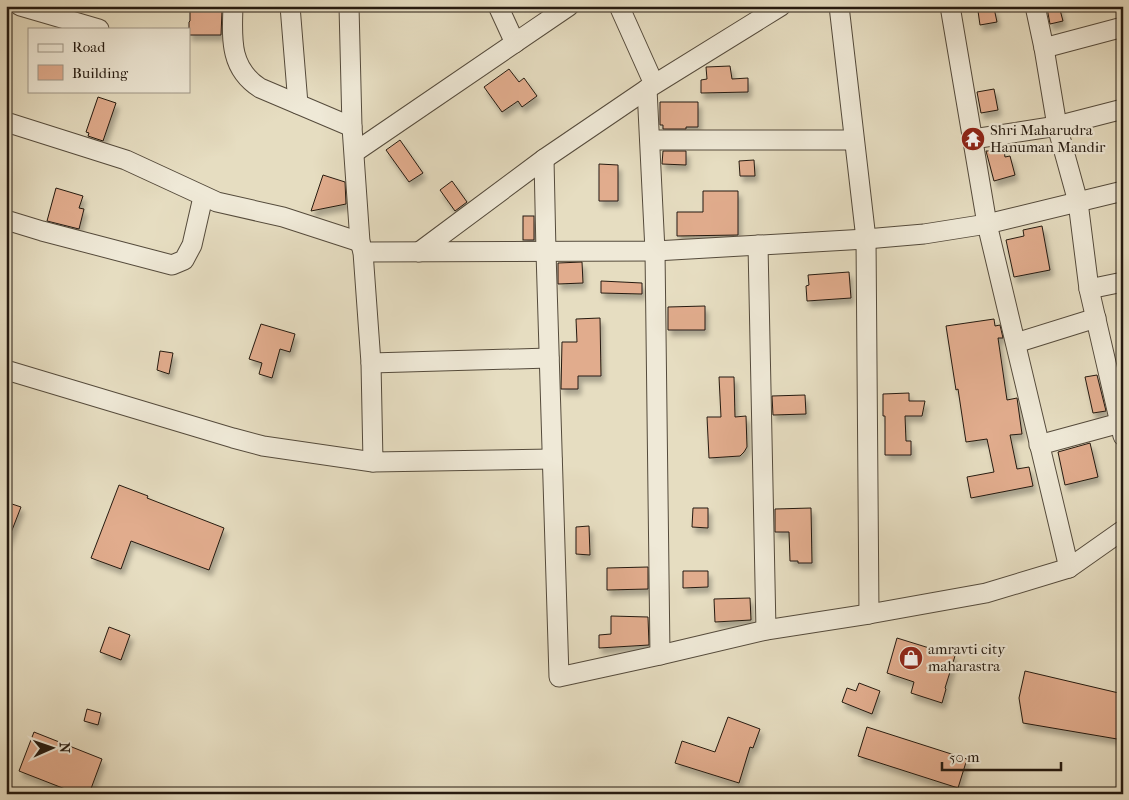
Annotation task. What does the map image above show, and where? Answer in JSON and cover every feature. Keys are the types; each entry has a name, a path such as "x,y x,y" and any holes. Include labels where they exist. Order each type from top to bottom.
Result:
{"street":[{"path":"20,6 96,28"},
{"path":"233,6 232,44 238,62 252,83 352,128"},
{"path":"290,6 298,104"},
{"path":"349,6 352,128 371,363 373,462"},
{"path":"498,6 515,43"},
{"path":"355,152 569,6"},
{"path":"619,6 651,86 650,140 656,251 660,655"},
{"path":"419,252 544,159 651,86 781,6"},
{"path":"839,6 866,239 869,614"},
{"path":"950,6 988,224 1069,568"},
{"path":"1035,6 1044,48 1056,126 1078,202 1089,289 1096,318 1115,368 1121,429 1039,445"},
{"path":"1044,48 1123,27"},
{"path":"973,139 1056,126 1123,109"},
{"path":"6,122 126,160 217,202 283,217 362,247 419,252 656,251 866,239 988,224 1123,191"},
{"path":"650,140 854,140"},
{"path":"544,159 559,677 766,630 986,593 1069,568 1123,530"},
{"path":"6,220 172,265 184,260 192,245 203,197"},
{"path":"758,245 766,630"},
{"path":"1089,289 1123,282"},
{"path":"1016,343 1096,318"},
{"path":"371,363 549,358"},
{"path":"6,370 263,446 373,462 552,459"}],"building":[{"path":"1059,6 1063,21 1050,24 1047,8"},
{"path":"994,8 997,22 980,25 978,11"},
{"path":"190,11 222,11 221,35 190,35"},
{"path":"730,66 732,79 748,78 748,92 701,93 701,80 707,79 706,67"},
{"path":"509,69 519,82 524,78 537,96 522,107 518,101 502,112 484,87"},
{"path":"994,89 998,110 981,113 977,92"},
{"path":"98,97 116,103 103,141 88,136 89,133 86,132"},
{"path":"660,102 698,102 698,127 663,129 663,125 660,125"},
{"path":"400,140 423,173 409,182 386,150"},
{"path":"663,151 686,151 686,165 662,164"},
{"path":"986,151 1004,151 1005,157 1010,156 1015,175 994,181"},
{"path":"754,160 755,176 740,176 739,161"},
{"path":"599,164 618,165 618,201 599,201"},
{"path":"323,175 345,182 346,204 311,211"},
{"path":"452,181 467,202 455,211 440,190"},
{"path":"56,188 83,196 79,208 84,209 79,229 47,221"},
{"path":"703,191 738,191 738,235 677,236 677,212 703,212"},
{"path":"523,216 534,216 534,240 523,240"},
{"path":"1042,226 1050,270 1014,277 1006,240 1024,236 1023,230"},
{"path":"582,262 583,283 558,284 558,263"},
{"path":"849,272 851,298 807,301 806,286 809,285 808,275"},
{"path":"601,281 642,283 642,294 601,293"},
{"path":"705,306 705,330 668,330 668,307"},
{"path":"600,318 601,376 578,376 578,389 561,389 562,342 577,342 576,319"},
{"path":"994,319 995,326 1000,325 1003,338 998,338 1007,400 1017,398 1022,434 1010,435 1017,469 1029,467 1033,486 971,498 967,477 994,472 987,439 966,442 946,326"},
{"path":"261,324 295,334 290,352 280,349 272,378 259,374 262,363 249,359"},
{"path":"160,351 173,353 169,374 157,370"},
{"path":"1097,375 1106,411 1093,413 1085,377"},
{"path":"719,377 734,377 735,417 746,416 747,447 740,456 709,458 707,417 721,417"},
{"path":"909,393 909,401 925,401 922,416 905,416 906,441 911,441 911,455 885,455 883,394"},
{"path":"805,395 806,414 773,415 772,396"},
{"path":"1090,443 1098,477 1065,485 1058,452"},
{"path":"119,485 224,528 209,570 131,541 121,569 91,558"},
{"path":"6,502 21,507 7,543 6,543"},
{"path":"693,508 708,508 708,528 692,527"},
{"path":"811,508 812,563 790,561 789,532 775,532 775,509"},
{"path":"589,526 590,555 576,554 576,527"},
{"path":"648,567 648,589 607,590 607,568"},
{"path":"683,571 708,571 708,587 683,588"},
{"path":"750,598 751,620 715,622 714,599"},
{"path":"611,616 648,617 649,645 599,648 599,635 611,634"},
{"path":"109,627 130,635 121,660 100,652"},
{"path":"897,638 955,656 942,703 911,693 914,682 887,673"},
{"path":"1025,671 1123,694 1123,740 1023,723 1019,698"},
{"path":"859,683 880,691 872,714 842,702 847,688 856,691"},
{"path":"87,709 101,713 98,725 84,721"},
{"path":"728,717 760,729 753,748 750,747 739,783 675,763 682,741 715,752"},
{"path":"867,727 967,759 958,788 858,756"},
{"path":"34,732 102,759 89,794 78,794 19,771"}],"place":[{"name":"Shri Maharudra Hanuman Mandir","path":"973,139"},
{"name":"amravti city maharastra","path":"911,658"}]}
